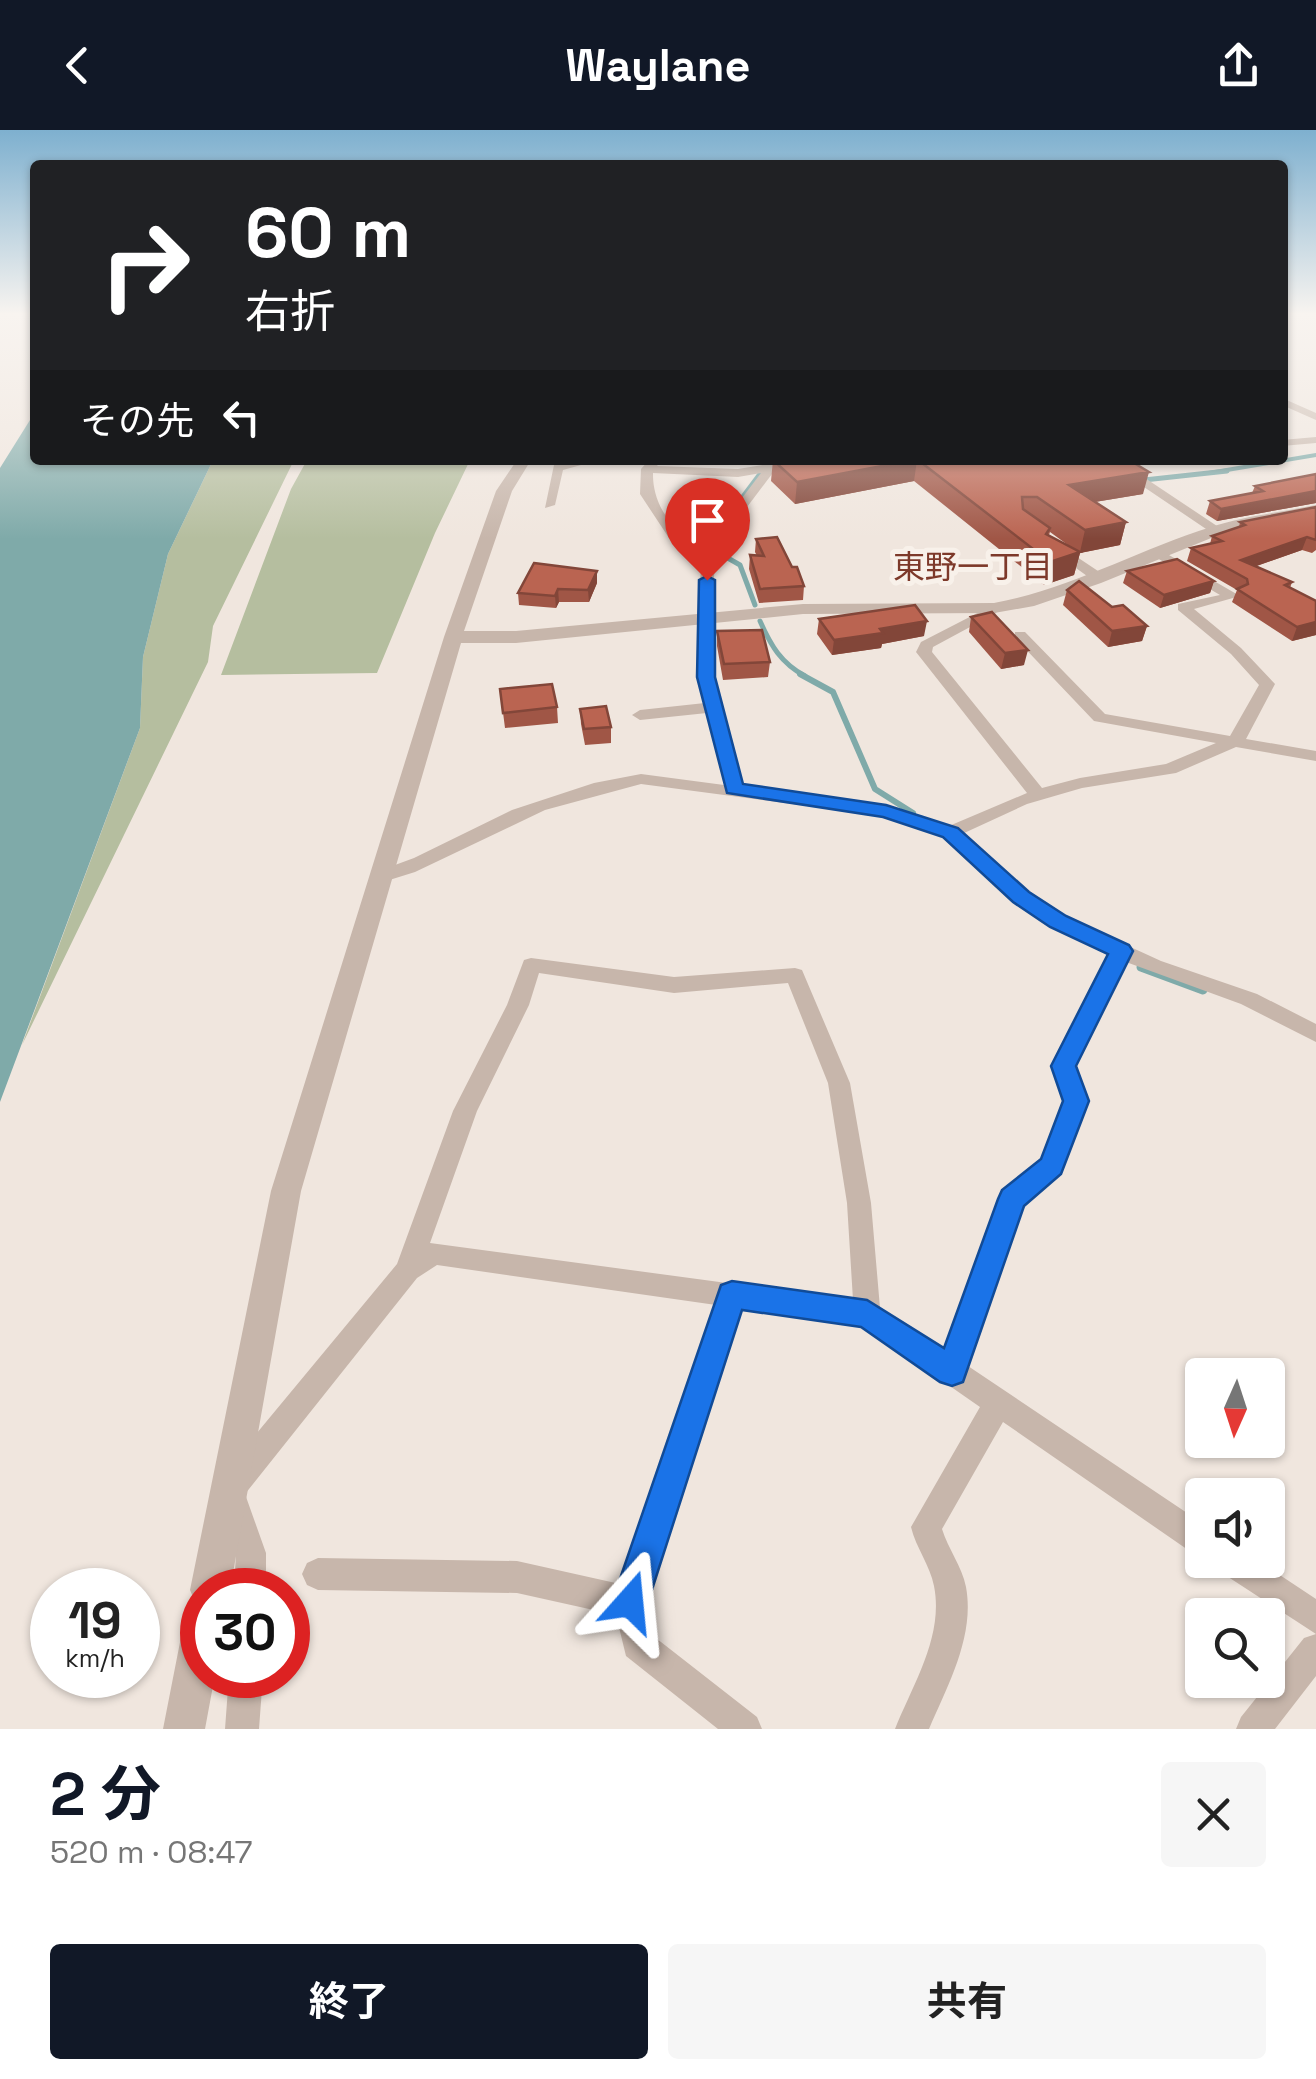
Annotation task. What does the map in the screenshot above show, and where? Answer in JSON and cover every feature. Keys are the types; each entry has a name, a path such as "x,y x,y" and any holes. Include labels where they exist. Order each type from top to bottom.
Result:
{"street":[{"path":"1288,405 1316,417"},
{"path":"1288,442 1316,440"},
{"path":"214,1568 286,1191 453,637 504,490 521,465"},
{"path":"548,506 558,468 571,465"},
{"path":"651,465 646,494 674,535 710,548 722,548 731,541 734,536 729,523 770,469"},
{"path":"661,465 738,473 790,465"},
{"path":"1118,465 1217,530"},
{"path":"453,637 516,637 802,609 994,608 1028,602 1099,578 1217,530 1316,510"},
{"path":"1038,535 1099,578"},
{"path":"710,548 704,618 706,677 734,789"},
{"path":"950,833 1038,795 1080,783 1170,769 1236,741 1266,684 1236,651 1183,607 1233,596 1162,555"},
{"path":"994,608 926,646 924,652 1038,795"},
{"path":"1020,635 1100,718 1316,756"},
{"path":"640,715 714,707"},
{"path":"382,876 411,869 484,830 606,784 642,779 886,811 950,833 1021,897 1058,922 1121,951 1249,999 1316,1034"},
{"path":"952,1371 1012,1199 1052,1166 1076,1101 1063,1066 1121,951"},
{"path":"408,1270 465,1111 518,1005 531,965 674,985 794,976 839,1082 859,1203 867,1314"},
{"path":"229,1491 408,1270 434,1253 867,1314 1185,1530"},
{"path":"732,1295 630,1602 638,1644 745,1729"},
{"path":"912,1729 951,1633 953,1604 948,1579 929,1548 926,1527 998,1403"},
{"path":"229,1491 251,1553 251,1568"},
{"path":"318,1574 517,1578 630,1602"},
{"path":"1257,1578 1316,1618"},
{"path":"1253,1729 1316,1650"},
{"path":"184,1729 190,1698"},
{"path":"242,1729 244,1698"}],"green space":[{"path":"211,465 292,465 213,626 208,662 22,1045 140,728 143,657 168,554"},
{"path":"304,465 468,465 377,673 221,675 291,489"}],"water":[{"path":"30,420 30,465 211,465 168,554 143,657 140,728 0,1102 0,468"}],"building":[{"path":"778,465 887,465 797,482"},
{"path":"924,465 1137,465 1149,472 1069,485 1126,522 1085,530 1037,497 1022,497 1023,509 1050,528 1046,534 1080,552 1050,562"},
{"path":"1316,474 1316,491 1221,509 1210,501 1263,491 1255,486"},
{"path":"1316,507 1316,540 1307,537 1241,560 1292,582 1285,585 1316,601 1316,622 1297,627 1237,589 1248,584 1247,579 1191,548 1222,541 1212,536 1245,525 1240,522"},
{"path":"777,537 792,567 797,567 804,586 760,589 750,555 764,556 756,539"},
{"path":"1177,559 1214,581 1164,595 1127,571"},
{"path":"534,563 597,571 588,590 558,589 555,596 518,593"},
{"path":"1079,581 1112,607 1123,605 1147,626 1112,631 1067,590"},
{"path":"915,605 927,621 880,629 883,633 834,640 819,619"},
{"path":"992,612 1028,650 1005,653 971,617"},
{"path":"762,630 770,662 724,664 717,631"},
{"path":"552,684 557,707 503,713 500,689"},
{"path":"606,706 611,727 584,729 580,709"}],"waterway":[{"path":"1288,460 1316,455"},
{"path":"1210,473 1257,465"},
{"path":"1210,473 1227,471"},
{"path":"1144,480 1210,473"},
{"path":"742,498 760,474"},
{"path":"713,545 733,507"},
{"path":"719,553 740,565 755,605"},
{"path":"760,621 778,653 805,676"},
{"path":"800,674 833,692 875,789 913,813"},
{"path":"1141,967 1203,990"}],"district":[{"name":"東野一丁目","path":"973,567"}],"route":[{"path":"630,1602 732,1295 867,1314 952,1371 1012,1199 1052,1166 1076,1101 1063,1066 1121,951 1058,922 1021,897 950,833 886,811 734,789 706,677 707,580"}]}
